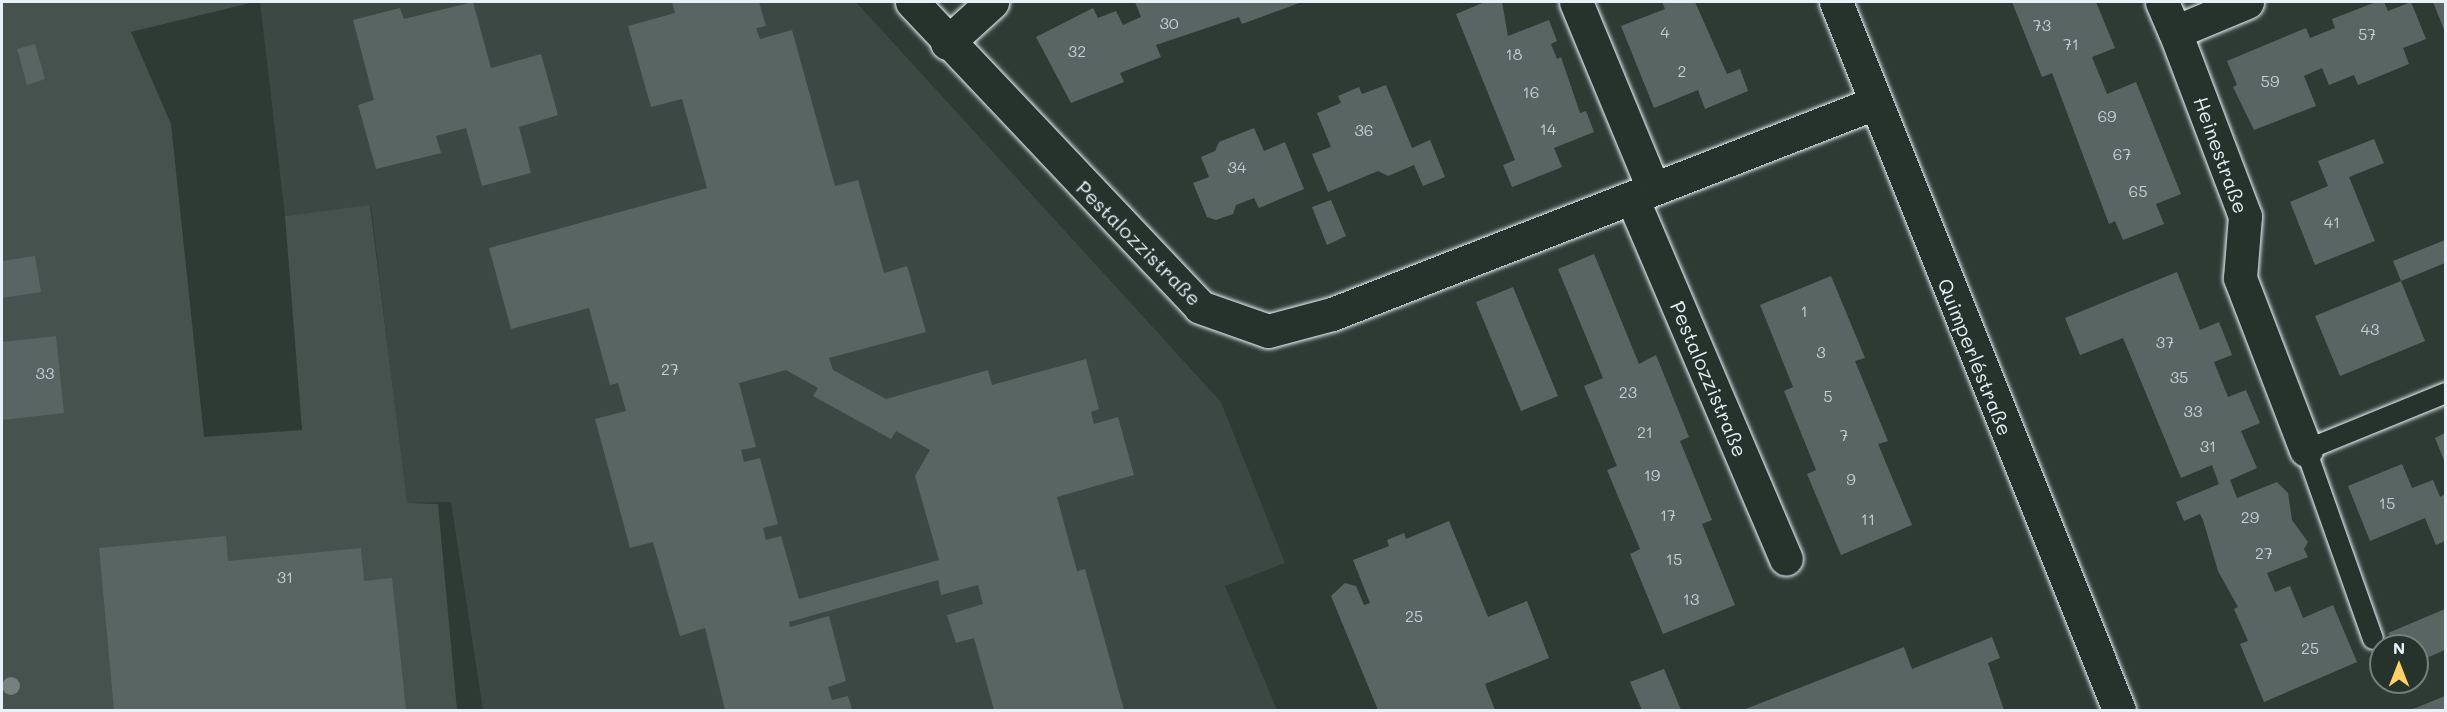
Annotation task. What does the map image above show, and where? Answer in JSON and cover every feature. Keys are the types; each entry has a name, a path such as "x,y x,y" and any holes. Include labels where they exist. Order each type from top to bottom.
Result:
{"street":[{"name":"Pestalozzistraße","path":"912,2 947,43 1200,307 1268,331 1332,314 1875,103"},
{"path":"947,43 992,2"},
{"path":"1576,2 1642,193"},
{"name":"Quimperléstraße","path":"1836,2 2119,711"},
{"name":"Heinestraße","path":"2162,2 2245,216 2241,278 2306,450"},
{"path":"2175,32 2247,2"},
{"name":"Pestalozzistraße","path":"1642,193 1786,560"}],"lane":[{"path":"2306,450 2445,393"},
{"name":"Heinestraße","path":"2306,450 2371,634"}],"shaded area":[{"path":"2,2 254,2 131,32 171,124 204,437 302,430 285,216 370,205 407,503 438,504 457,710 2,710"},
{"path":"260,2 856,2 1221,402 1285,563 1225,586 1277,710 483,710 451,502 406,503 371,206 285,216"}],"building":[{"path":"473,2 491,68 541,54 558,115 519,127 531,173 482,186 466,128 436,136 441,153 376,169 358,105 374,100 353,20 400,8 404,19"},
{"path":"672,2 759,2 766,26 756,28 760,39 792,30 835,186 858,180 884,273 907,266 926,332 829,358 833,370 886,399 988,370 992,385 1086,359 1099,409 1091,412 1094,424 1118,417 1134,475 1057,497 1077,571 1085,569 1124,710 994,710 974,638 956,643 947,615 983,604 978,585 941,595 938,580 789,622 790,627 829,616 846,681 828,687 832,700 848,696 852,710 725,710 705,628 680,636 653,542 630,548 595,419 626,411 618,383 610,385 589,308 511,329 489,248 707,188 682,99 651,107 628,26 675,13","holes":["786,370 818,388 813,396 891,439 896,431 930,450 915,476 939,560 799,599 781,536 766,540 763,528 778,524 760,458 744,462 741,450 756,447 739,383"]},
{"path":"1135,2 1302,2 1242,24 1239,17 1156,45 1161,57 1120,73 1124,82 1071,103 1036,37 1093,8 1098,18 1116,11 1123,25 1141,17"},
{"path":"1485,2 1502,2 1508,36 1549,20 1557,41 1551,44 1557,59 1561,57 1580,113 1586,111 1594,132 1554,148 1562,167 1512,187 1503,165 1515,160 1456,14"},
{"path":"1662,2 1695,2 1727,74 1740,69 1748,91 1705,109 1698,90 1654,108 1621,26 1665,9"},
{"path":"2012,2 2096,2 2115,48 2092,57 2107,94 2136,82 2181,194 2156,204 2164,224 2123,240 2115,221 2109,224 2052,73 2042,77"},
{"path":"2376,2 2384,2 2388,11 2411,2 2426,39 2403,48 2409,64 2358,85 2354,75 2329,85 2322,68 2304,76 2316,106 2254,130 2233,87 2237,85 2227,61 2306,28 2310,38 2335,28 2332,19"},
{"path":"2433,2 2445,2 2445,32"},
{"path":"35,44 45,79 27,85 17,49"},
{"path":"1386,85 1412,148 1430,140 1445,177 1423,186 1414,165 1388,176 1378,171 1328,192 1312,154 1331,147 1317,113 1341,103 1338,96 1359,87 1362,94"},
{"path":"1254,128 1264,151 1285,142 1304,189 1259,208 1254,198 1236,205 1233,214 1216,220 1207,217 1193,183 1209,177 1201,157 1215,151 1219,142"},
{"path":"2374,139 2384,163 2349,177 2375,241 2315,265 2290,202 2328,186 2318,161"},
{"path":"1331,200 1346,236 1327,245 1312,207"},
{"path":"2445,240 2445,263 2401,281 2393,261"},
{"path":"1594,254 1639,364 1656,355 1689,437 1680,441 1712,520 1702,524 1735,605 1663,634 1630,554 1640,549 1607,470 1617,466 1584,386 1603,378 1558,269"},
{"path":"35,256 41,292 2,298 2,261"},
{"path":"2177,272 2200,330 2219,322 2232,355 2214,362 2228,397 2246,390 2260,423 2241,431 2257,468 2230,480 2237,498 2277,482 2288,493 2292,520 2308,542 2304,549 2308,557 2267,573 2275,592 2290,586 2303,618 2333,605 2357,662 2264,702 2240,644 2248,641 2234,609 2238,607 2218,571 2203,520 2200,514 2184,521 2176,502 2219,484 2212,465 2181,478 2123,338 2080,355 2065,318"},
{"path":"1831,276 1865,358 1855,361 1888,441 1878,444 1912,525 1841,555 1807,474 1816,470 1784,391 1793,387 1760,305"},
{"path":"2401,281 2425,341 2340,376 2315,316"},
{"path":"1513,287 1558,396 1521,411 1476,302"},
{"path":"56,336 64,413 2,420 2,342"},
{"path":"2445,433 2445,463 2435,438"},
{"path":"2402,464 2412,488 2433,480 2440,497 2445,494 2445,541 2436,545 2425,518 2370,541 2348,486"},
{"path":"1449,521 1488,617 1527,601 1549,658 1485,684 1495,710 1378,710 1331,596 1345,583 1356,586 1364,605 1370,603 1353,560 1389,546 1387,540 1404,533 1406,539"},
{"path":"226,536 228,561 361,548 364,581 392,578 406,710 114,710 99,548"},
{"path":"2445,609 2445,650 2429,657 2429,634 2388,633"},
{"path":"1992,637 2000,658 1988,663 2004,710 1743,710 1904,647 1912,669"},
{"path":"1664,669 1681,710 1642,710 1630,682"},
{"path":"2445,696 2445,710 2409,710 2418,707"}]}
